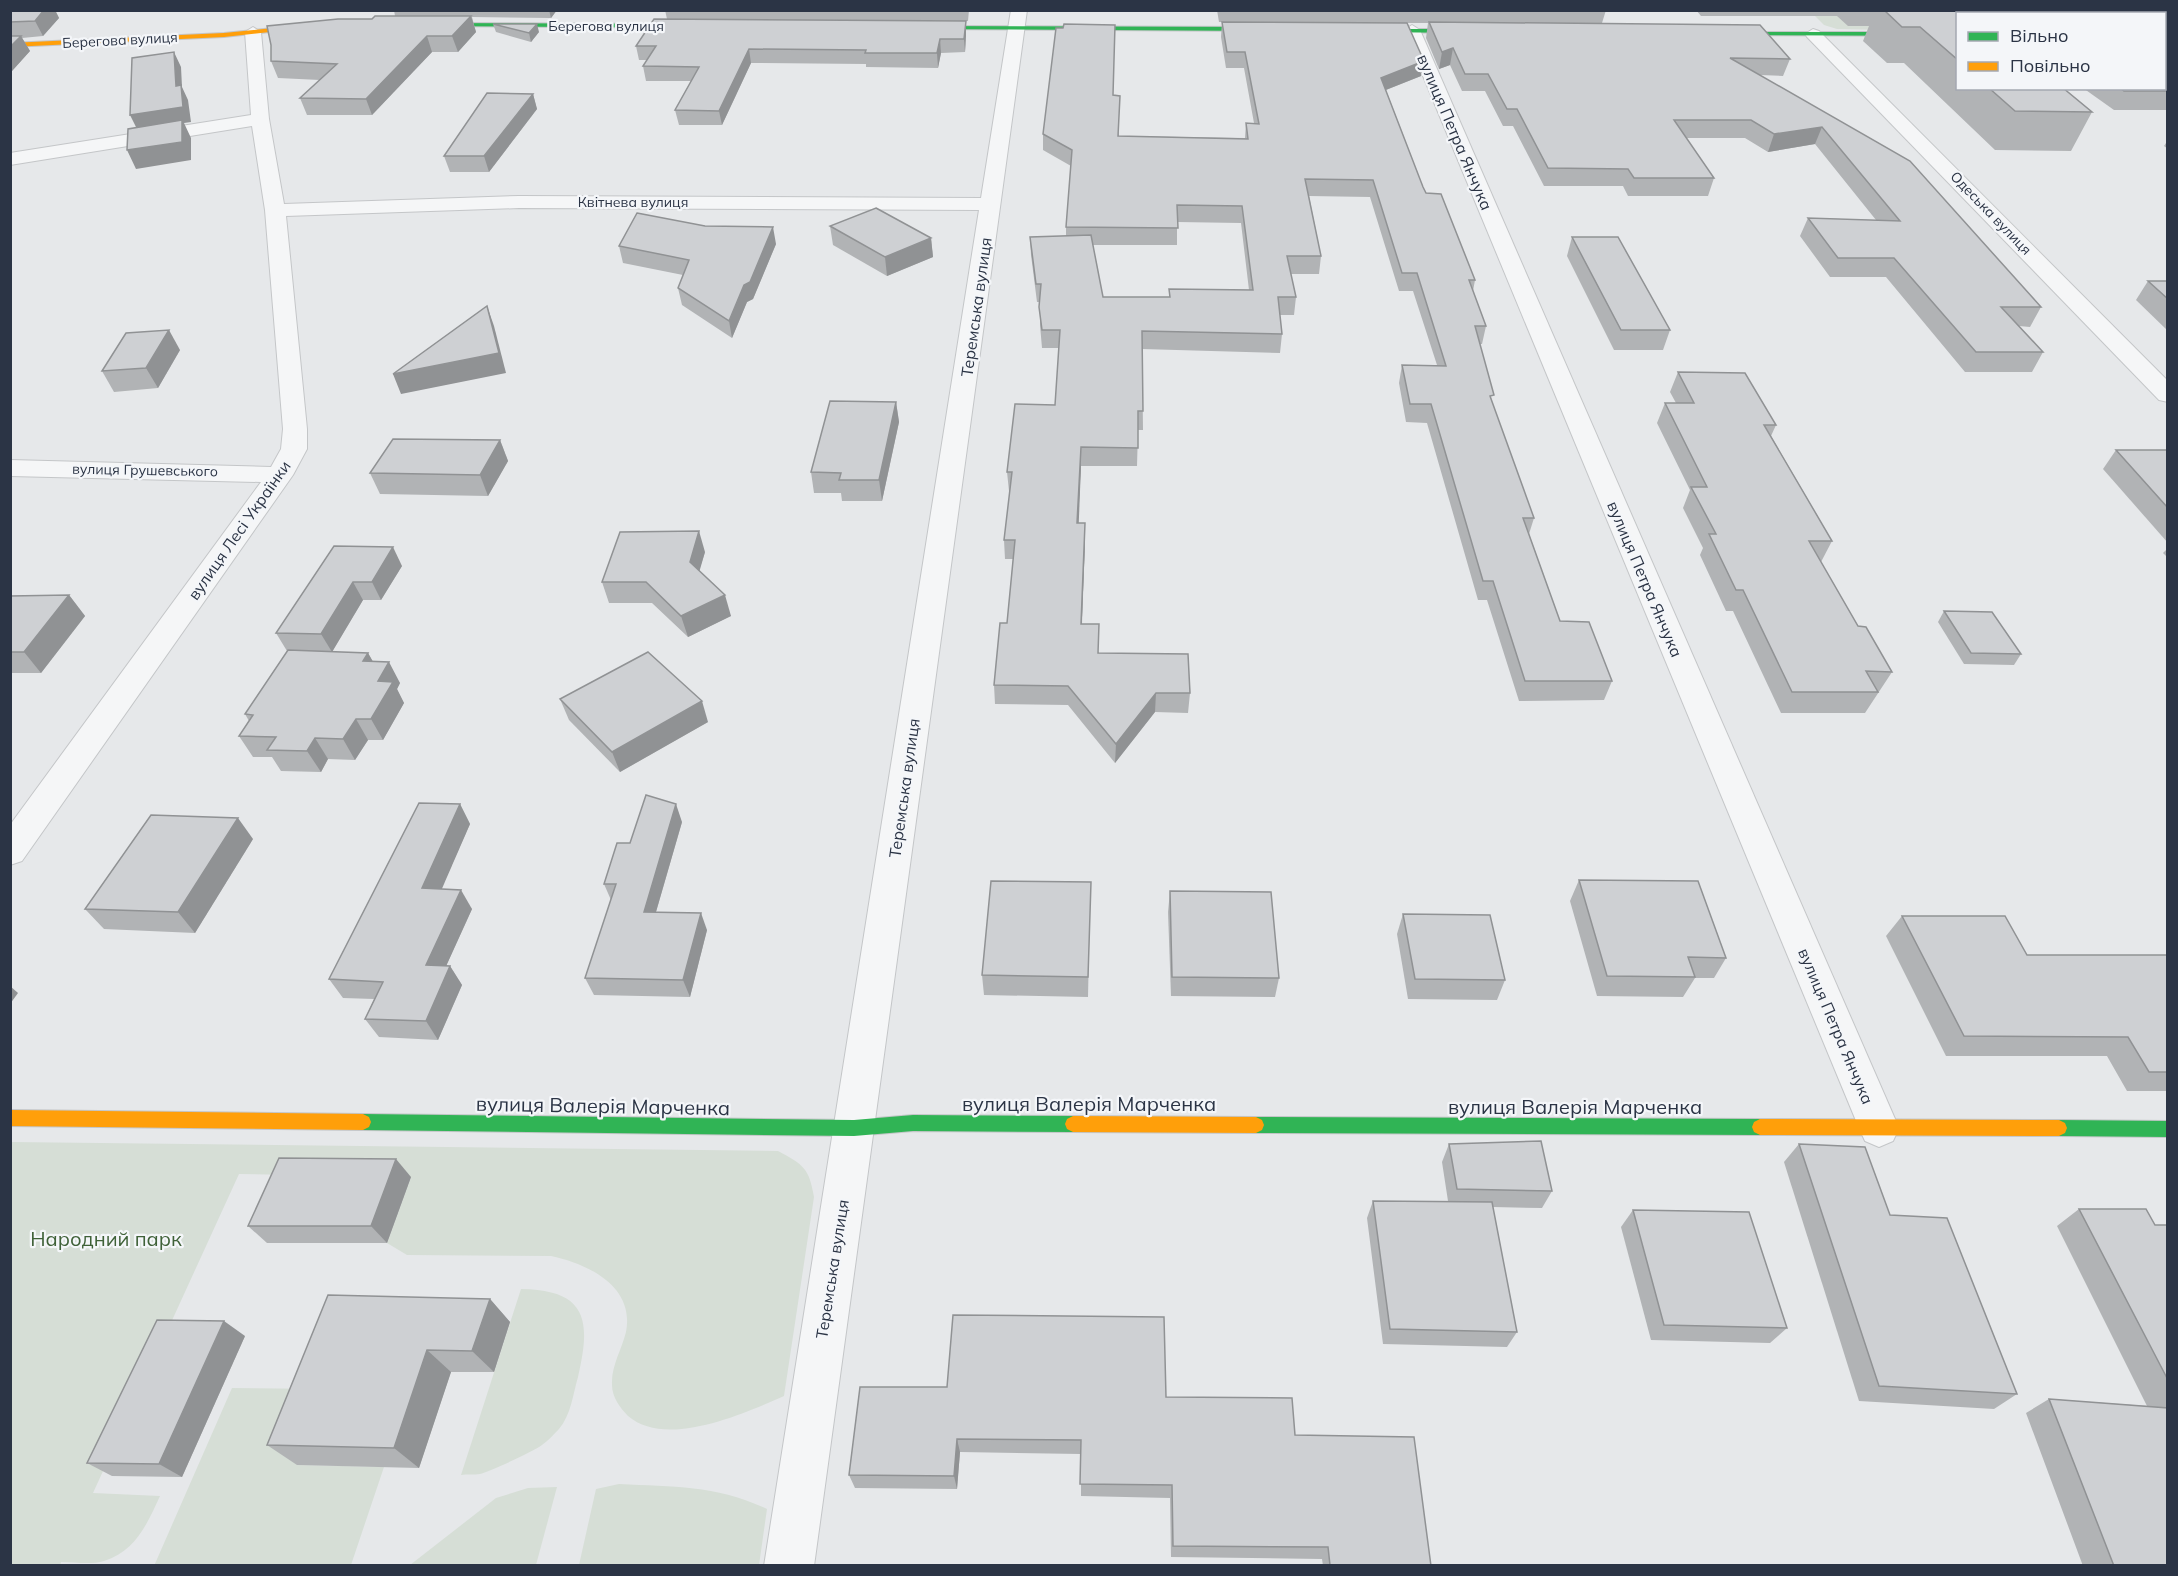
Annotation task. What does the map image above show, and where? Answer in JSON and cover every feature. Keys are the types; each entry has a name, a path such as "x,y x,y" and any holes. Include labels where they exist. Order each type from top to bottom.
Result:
{"street":[{"path":"909,27 1018,19 1280,30"},
{"name":"Теремська вулиця","path":"789,1566 1018,19"},
{"name":"Берегова вулиця","path":"418,25 706,26"},
{"name":"Берегова вулиця","path":"10,45 329,26"},
{"path":"1352,30 1482,31"},
{"name":"вулиця Петра Янчука","path":"1412,30 1879,1128"},
{"name":"вулиця Лесі Українки","path":"10,852 280,475 294,449 295,429 274,210 260,119 253,32"},
{"path":"1707,33 1956,34"},
{"name":"Одеська вулиця","path":"1813,34 2168,395"},
{"path":"10,159 260,119"},
{"name":"Квітнева вулиця","path":"274,210 391,204 530,201 991,204"},
{"name":"вулиця Грушевського","path":"10,468 280,475"},
{"name":"вулиця Валерія Марченка","path":"10,1118 854,1128 913,1123 2168,1128"}],"green space":[{"path":"1815,16 1887,16 1891,30 1837,29 1824,25"},
{"name":"Народний парк","path":"11,1142 778,1151 804,1168 814,1197 784,1396 749,1411 706,1425 684,1429 663,1429 644,1425 628,1416 619,1406 613,1394 613,1371 626,1332 627,1316 616,1290 593,1271 551,1256 407,1255 387,1243 411,1177 239,1174 93,1493 160,1496 145,1526 124,1551 104,1561 61,1562 60,1566 11,1566"},
{"path":"521,1289 560,1295 580,1312 584,1340 569,1411 559,1429 537,1448 485,1472 461,1475"},
{"path":"232,1388 327,1389 297,1465 384,1467 351,1565 154,1566"},
{"path":"619,1484 713,1491 767,1509 759,1565 579,1565 596,1489"},
{"path":"557,1487 536,1565 410,1565 496,1498 528,1488"}],"building":[{"path":"10,10 44,10 35,21 10,22"},
{"path":"1884,10 1970,10 1972,12 1956,12 1956,58 1920,27 1902,27"},
{"path":"2008,10 2071,10 2074,12 2010,12"},
{"path":"375,16 471,16 452,36 427,36 366,99 300,98 337,64 271,61 271,45 267,26 338,19 372,19"},
{"path":"654,19 966,21 964,39 940,39 937,53 749,49 719,111 675,110 699,67 643,66 656,46 636,46"},
{"path":"1222,22 1407,23 1424,61 1381,78 1423,187 1426,193 1441,194 1475,280 1469,280 1486,326 1475,326 1494,395 1490,396 1534,518 1523,518 1560,621 1589,622 1612,681 1525,681 1493,581 1483,581 1431,404 1410,404 1402,365 1446,366 1417,273 1402,273 1373,180 1305,179 1321,256 1287,256 1296,297 1278,297 1282,334 1142,331 1143,411 1138,411 1138,448 1081,447 1077,523 1085,523 1081,624 1099,624 1098,653 1188,654 1190,693 1156,693 1116,744 1068,686 994,685 1000,623 1007,623 1015,540 1004,540 1012,472 1007,472 1015,404 1055,405 1060,330 1042,330 1039,307 1041,284 1036,284 1030,237 1091,235 1103,297 1170,297 1169,289 1253,290 1242,206 1177,205 1178,228 1066,227 1072,150 1043,134 1056,28 1063,28 1064,24 1115,25 1113,95 1120,96 1118,136 1248,139 1246,123 1259,124 1245,52 1227,52"},
{"path":"1429,22 1760,25 1790,59 1730,58 1910,161 2041,307 2001,307 2043,352 1976,352 1894,258 1838,258 1808,218 1900,221 1822,127 1774,134 1751,120 1674,120 1714,178 1634,178 1628,169 1548,168 1517,109 1507,109 1488,74 1465,74 1453,48 1442,52"},
{"path":"493,24 537,24 529,33"},
{"path":"10,36 21,36 10,47"},
{"path":"174,52 176,86 181,85 183,107 130,115 132,58"},
{"path":"2166,77 2168,78 2168,91 2124,91 2166,90"},
{"path":"1991,90 2065,90 2092,112 2015,111"},
{"path":"487,93 533,94 484,156 444,156"},
{"path":"182,120 182,142 127,150 128,129"},
{"path":"876,208 931,238 885,257 830,226"},
{"path":"637,213 705,226 773,227 750,282 744,285 729,321 678,288 689,260 619,246"},
{"path":"1572,237 1618,237 1670,330 1621,330"},
{"path":"2148,281 2168,281 2168,299"},
{"path":"487,306 499,353 393,374"},
{"path":"169,330 146,368 102,371 126,333"},
{"path":"1678,372 1745,373 1776,425 1764,425 1832,541 1809,541 1858,626 1866,627 1892,672 1866,671 1878,692 1792,692 1743,590 1736,590 1709,534 1716,534 1691,487 1707,487 1665,403 1694,403"},
{"path":"830,401 896,402 879,480 839,480 841,473 811,472"},
{"path":"393,439 500,440 480,475 370,473"},
{"path":"2116,450 2168,450 2168,508"},
{"path":"699,531 690,562 725,595 681,616 646,582 602,582 620,532"},
{"path":"334,546 393,547 372,582 353,582 321,634 276,633"},
{"path":"69,595 24,652 10,652 10,596"},
{"path":"1944,611 1992,612 2021,654 1971,653"},
{"path":"288,650 368,653 363,661 389,662 378,681 393,682 371,719 356,719 343,739 315,738 307,751 267,750 276,737 239,736 253,715 245,714"},
{"path":"648,652 702,701 612,752 560,699"},
{"path":"646,795 676,804 644,912 701,913 683,980 585,978 616,884 604,884 617,843 630,843"},
{"path":"419,803 460,804 422,888 461,890 426,965 450,966 426,1021 365,1019 383,982 329,979"},
{"path":"151,815 238,818 178,912 85,909"},
{"path":"1579,880 1698,881 1726,958 1688,957 1695,977 1607,976"},
{"path":"991,881 1091,882 1088,977 982,975"},
{"path":"1170,891 1271,892 1279,978 1172,977"},
{"path":"1403,914 1490,915 1505,980 1415,979"},
{"path":"1902,916 2005,916 2027,955 2168,955 2168,1072 2149,1072 2128,1037 1964,1036"},
{"path":"1541,1141 1552,1191 1457,1189 1449,1144"},
{"path":"1799,1144 1865,1147 1890,1215 1947,1218 2017,1394 1879,1386"},
{"path":"279,1158 396,1159 371,1226 248,1226"},
{"path":"1373,1201 1492,1202 1517,1332 1390,1329"},
{"path":"2079,1209 2146,1209 2155,1225 2168,1225 2168,1380"},
{"path":"1633,1210 1749,1212 1787,1328 1664,1325"},
{"path":"328,1295 490,1299 472,1351 427,1350 394,1448 267,1445"},
{"path":"953,1315 1164,1317 1166,1397 1292,1398 1295,1435 1414,1437 1431,1566 1330,1565 1328,1547 1173,1546 1172,1485 1080,1484 1081,1440 957,1439 954,1476 849,1475 860,1387 947,1387"},
{"path":"157,1320 224,1321 159,1464 87,1463"},
{"path":"2049,1399 2168,1408 2168,1566 2114,1566"}],"traffic: fast":[{"path":"429,25 696,26"},
{"path":"921,27 1266,29"},
{"path":"1365,30 1473,31"},
{"path":"1722,33 1956,34"},
{"path":"363,1122 854,1128 913,1123 1073,1124"},
{"path":"1256,1125 1760,1127"},
{"path":"2059,1128 2168,1129"}],"traffic: slow":[{"path":"10,45 224,35 312,26"},
{"path":"10,1118 363,1122"},
{"path":"1073,1124 1256,1125"},
{"path":"1760,1127 2059,1128"}]}
